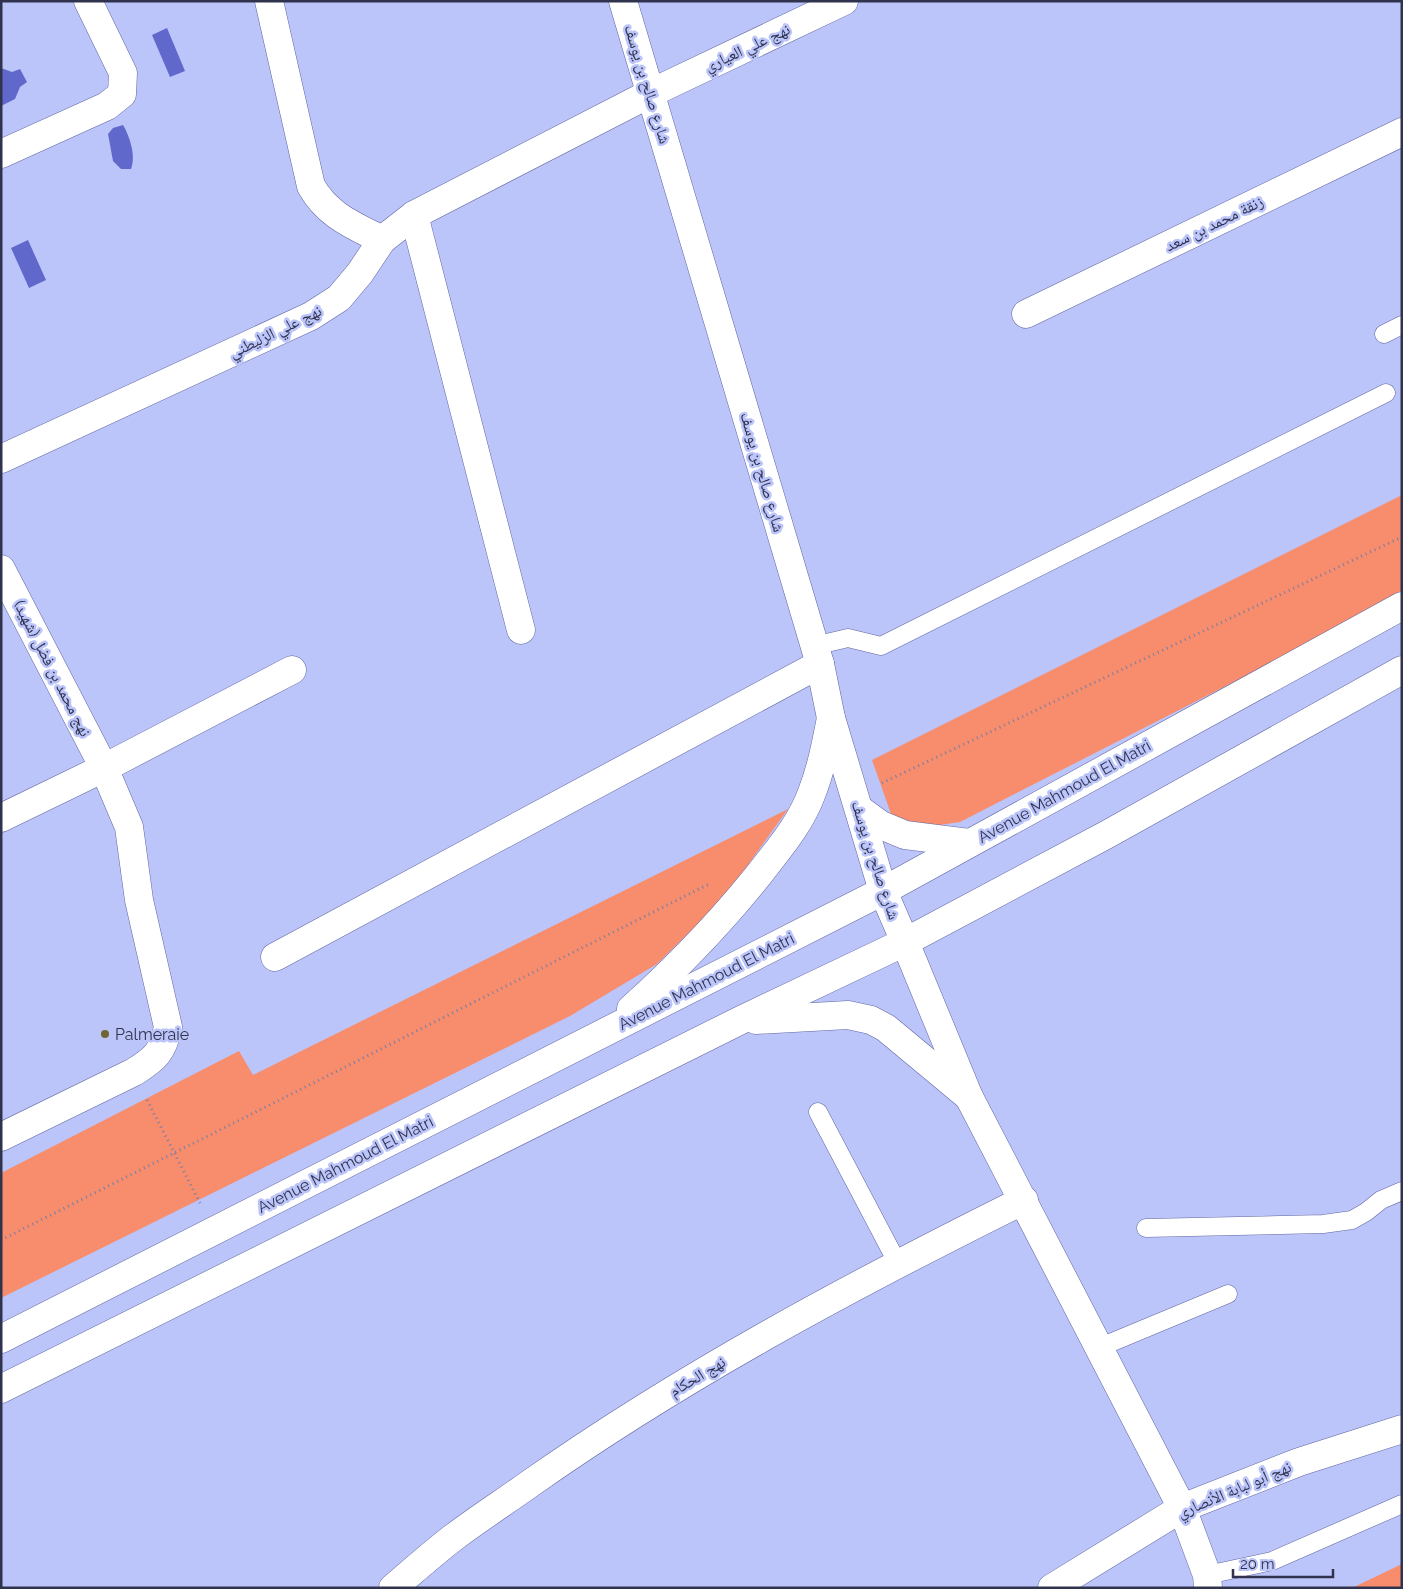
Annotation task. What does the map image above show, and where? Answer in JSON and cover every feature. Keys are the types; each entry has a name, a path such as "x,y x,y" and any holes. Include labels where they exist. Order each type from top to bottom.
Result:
{"main road":[{"path":"1,154 107,106 122,94 123,73 88,1"},
{"path":"269,1 311,186 332,213 382,240"},
{"name":"شارع صالح بن يوسف","path":"623,1 817,655 830,718 883,891 969,1097 1182,1508 1208,1581"},
{"name":"نهج علي العياري","path":"651,93 844,1"},
{"name":"نهج علي الزليطني","path":"1,459 311,316 339,298 360,273 382,240 414,215 651,93"},
{"name":"زنقة محمد بن سعد","path":"1026,314 1402,132"},
{"path":"414,215 521,630"},
{"name":"نهج محمد بن فضل (شهيد)","path":"1,569 104,768 129,827 139,900 168,1027 165,1043 150,1062 134,1072 1,1137"},
{"name":"Avenue Mahmoud El Matri","path":"1,1339 883,891 1402,606"},
{"path":"275,957 817,655"},
{"path":"1,818 104,768 292,670"},
{"path":"1,1389 739,1021 905,942 1106,835 1402,670"},
{"path":"605,1032 709,934 747,890 790,834 811,797 823,758 830,718"},
{"path":"857,802 882,825 905,836 969,843"},
{"path":"739,1021 848,1015 871,1020 894,1034 969,1097"},
{"name":"نهج الحكام","path":"393,1588 455,1537 580,1449 686,1382 812,1309 1024,1200"},
{"name":"نهج أبو لبابة الأنصاري","path":"1052,1588 1182,1508 1299,1462 1402,1429"}],"lane":[{"path":"1384,334 1402,325"},
{"path":"817,655 848,638 881,646 1386,393"},
{"path":"818,1112 898,1264"},
{"path":"1146,1228 1323,1224 1352,1220 1381,1200 1402,1191"},
{"path":"1098,1348 1228,1294"},
{"path":"1208,1581 1272,1561 1402,1504"}],"path":[{"path":"857,802 1402,537"},
{"path":"1,1240 716,880"},
{"path":"134,1072 214,1230"}],"shaded area":[{"path":"167,28 185,71 170,77 152,35"},
{"path":"1,68 12,72 20,69 27,82 20,87 15,99 1,106"},
{"path":"123,125 132,147 131,169 121,169 113,161 108,134 113,128"},
{"path":"28,240 46,280 29,288 11,248"},
{"path":"1402,495 1402,596 960,822 921,828 891,814 872,760"},
{"path":"788,809 724,898 657,964 570,1016 1,1298 1,1173 239,1051 253,1075"},
{"path":"1402,1564 1402,1588 1352,1588"}],"place":[{"name":"Palmeraie","path":"105,1034"}]}
